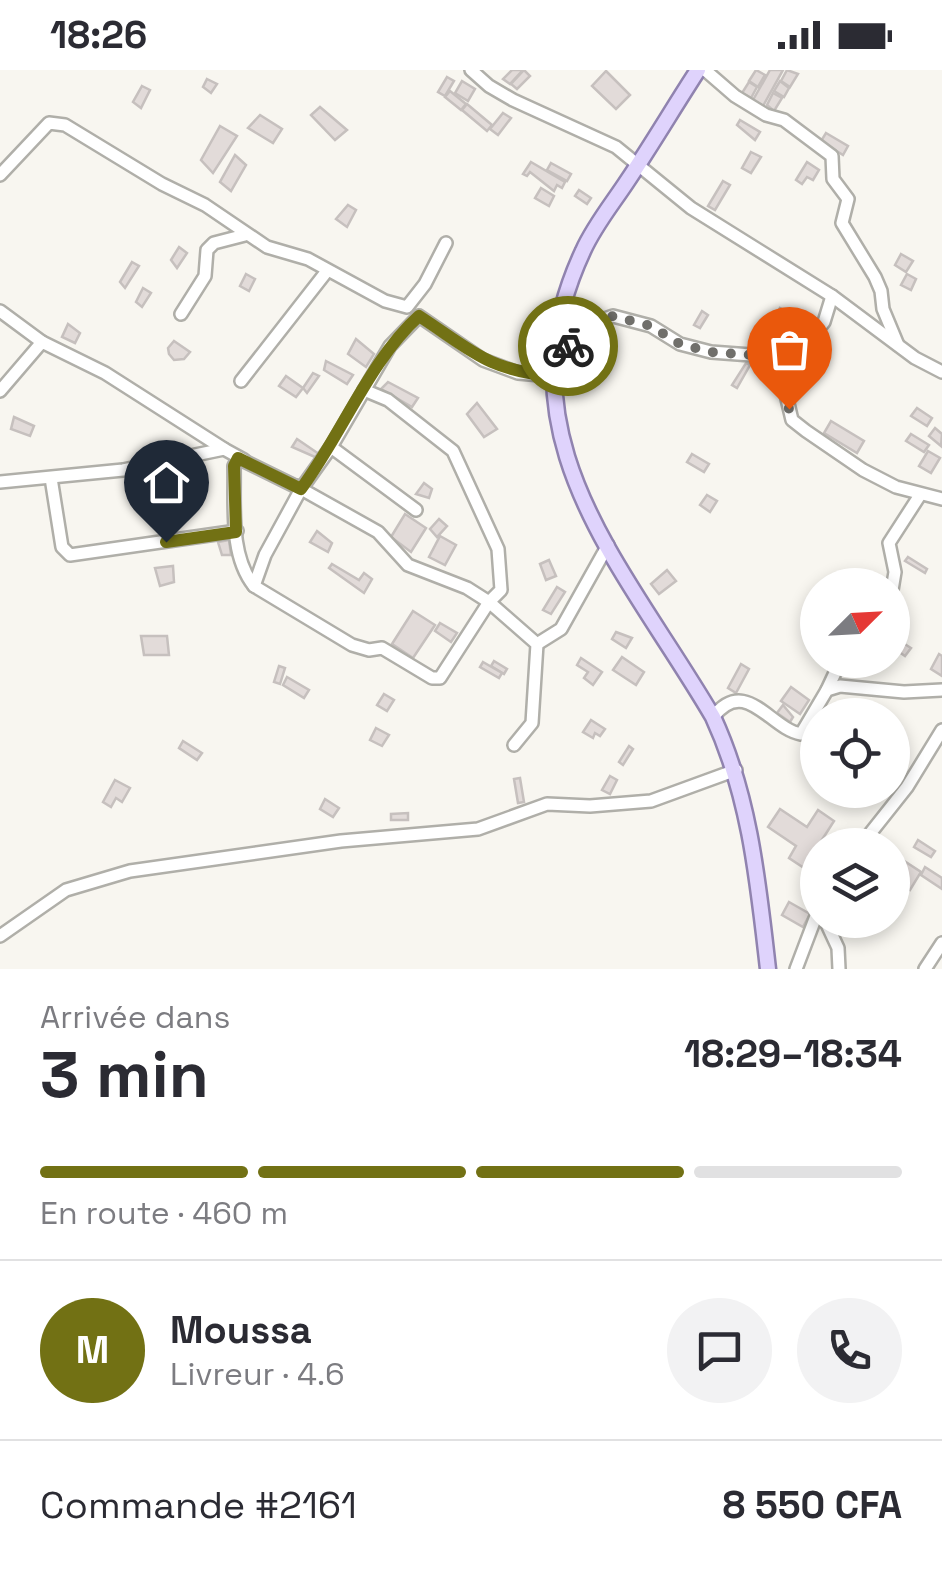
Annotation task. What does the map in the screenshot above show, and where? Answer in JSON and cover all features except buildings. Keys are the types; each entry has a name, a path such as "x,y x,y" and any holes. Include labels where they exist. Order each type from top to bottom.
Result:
{"main road":[{"path":"698,70 584,248 558,323 552,376 562,446 570,471 608,545 713,717 736,770 746,809 768,969"}],"street":[{"path":"471,70 513,100 616,147 691,208 832,296 898,346 942,372"},
{"path":"706,70 736,96 766,115 784,120 832,156 833,180 848,199 842,223 875,277 898,346"},
{"path":"0,174 49,123 65,125 162,184 204,204 245,236 268,248 308,259 385,301 407,307 483,360 518,373 552,376"},
{"path":"181,314 205,276 207,250 214,243 245,236"},
{"path":"407,307 425,284 446,243"},
{"path":"242,381 327,270"},
{"path":"787,390 811,356 810,338 824,322 832,296"},
{"path":"0,310 42,342 105,373 224,450 378,532 408,565 467,588 537,644"},
{"path":"254,586 265,555 301,489 332,446 390,346 419,316"},
{"path":"554,350 572,345 599,321 613,316 651,326 680,344 711,352 751,355 774,370 787,390 792,420 863,470 920,495 942,499"},
{"path":"0,391 42,342"},
{"path":"301,489 238,458 234,466 236,532 245,575 254,586 352,645 369,650 382,648 432,678 440,678 489,602 501,590 498,549 453,450 388,400 364,390"},
{"path":"332,446 416,510"},
{"path":"0,482 123,470 224,450"},
{"path":"51,478 62,547 70,554 236,532"},
{"path":"894,568 890,543 920,495"},
{"path":"537,644 560,629 608,545"},
{"path":"514,745 532,723 537,644"},
{"path":"713,717 721,707 734,702 755,705 791,732 801,734 833,678"},
{"path":"827,690 840,686 923,693 942,690"},
{"path":"875,828 908,787 942,730"},
{"path":"0,936 66,890 130,872 341,841 478,829 547,804 590,806 651,801 736,770"},
{"path":"796,969 808,938"},
{"path":"833,938 838,948 839,969"},
{"path":"926,969 942,943"}],"way so far":[{"path":"568,346 599,321 613,316 651,326 680,344 711,352 751,355 782,378 789,409"}],"route":[{"path":"166,542 236,532 234,466 238,458 301,489 332,446 379,362 399,334 419,316 483,360 518,373 552,376 554,350 568,346"}]}
